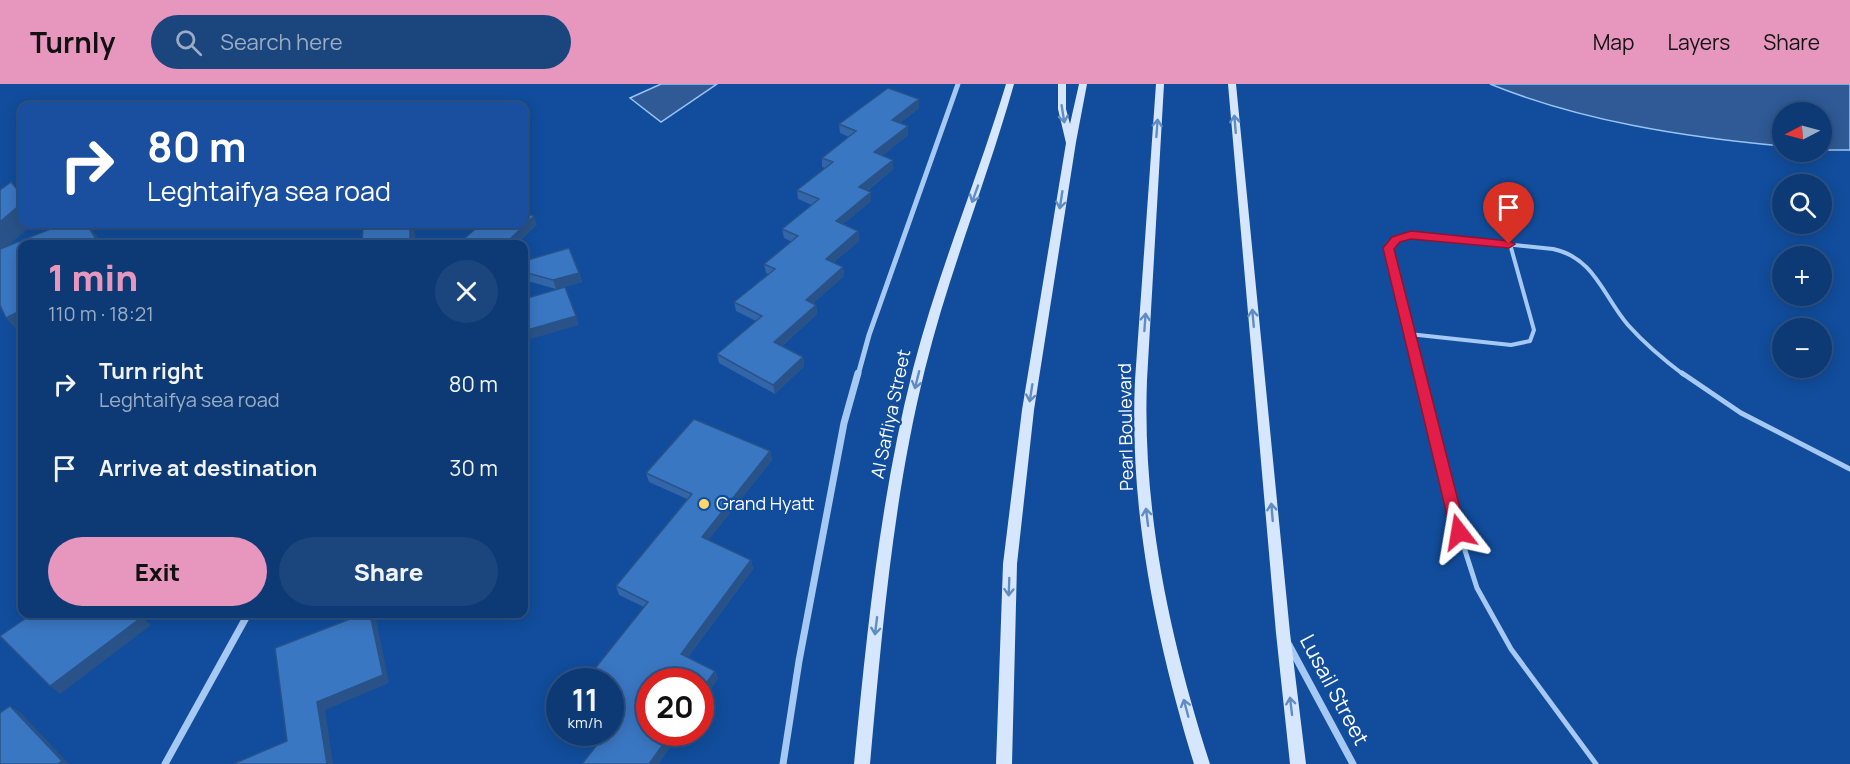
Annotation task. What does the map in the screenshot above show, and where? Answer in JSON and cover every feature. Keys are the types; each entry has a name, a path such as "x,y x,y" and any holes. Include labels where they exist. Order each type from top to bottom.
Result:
{"main road":[{"name":"Al Safliya Street","path":"862,764 883,568 896,473 913,393 933,316 995,139 1010,84"},
{"path":"1062,84 1062,109 1071,142"},
{"path":"1004,764 1010,564 1028,410 1071,142 1083,84"},
{"name":"Pearl Boulevard","path":"1160,84 1142,370 1140,428 1144,493 1153,567 1170,649 1202,764"},
{"path":"1232,84 1283,633 1298,764"}],"street":[{"path":"783,764 799,661 844,423 869,335 958,84"},
{"path":"165,764 246,618"},
{"name":"Lusail Street","path":"1283,633 1353,764"}],"lane":[{"path":"1596,764 1511,649 1492,618 1478,588 1459,532 1389,254 1390,243 1403,236 1411,235 1562,250 1580,258 1591,270 1624,320 1644,341 1696,384 1769,429 1850,469"},
{"path":"1409,334 1511,345 1527,344 1534,330 1509,244"}],"water":[{"path":"661,84 717,84 661,122 630,98"},
{"path":"1490,84 1850,84 1850,150 1832,150 1832,102 1772,102 1772,145 1633,126 1525,97"}],"building":[{"path":"888,88 919,99 892,120 908,126 874,152 893,160 859,187 871,192 836,221 858,231 826,259 843,267 806,300 816,305 774,342 803,357 773,385 717,354 762,316 734,302 775,269 764,264 798,236 782,229 819,199 797,190 833,162 822,158 856,131 839,124"},
{"path":"11,182 18,190 18,206 0,222 0,190"},
{"path":"528,214 534,216 528,222"},
{"path":"53,228 89,228 97,240 23,240"},
{"path":"363,228 410,228 410,240 362,240"},
{"path":"476,228 522,228 509,240 463,240"},
{"path":"18,242 18,312 6,318 0,305 0,249"},
{"path":"569,248 579,273 553,280 528,273 528,260"},
{"path":"565,287 576,316 528,330 528,298"},
{"path":"694,419 770,451 702,537 751,560 681,654 709,668 636,668 636,746 662,746 649,764 582,764 596,746 624,746 624,668 595,668 648,602 616,586 692,494 646,473"},
{"path":"26,618 141,618 50,686 0,636"},
{"path":"353,618 371,618 383,675 317,702 327,764 233,764 287,741 275,648"},
{"path":"10,706 62,761 58,764 0,764 0,713"}],"place":[{"name":"Grand Hyatt","path":"704,504"}],"route":[{"path":"1459,532 1388,248 1390,243 1396,239 1411,235 1509,244"}]}
